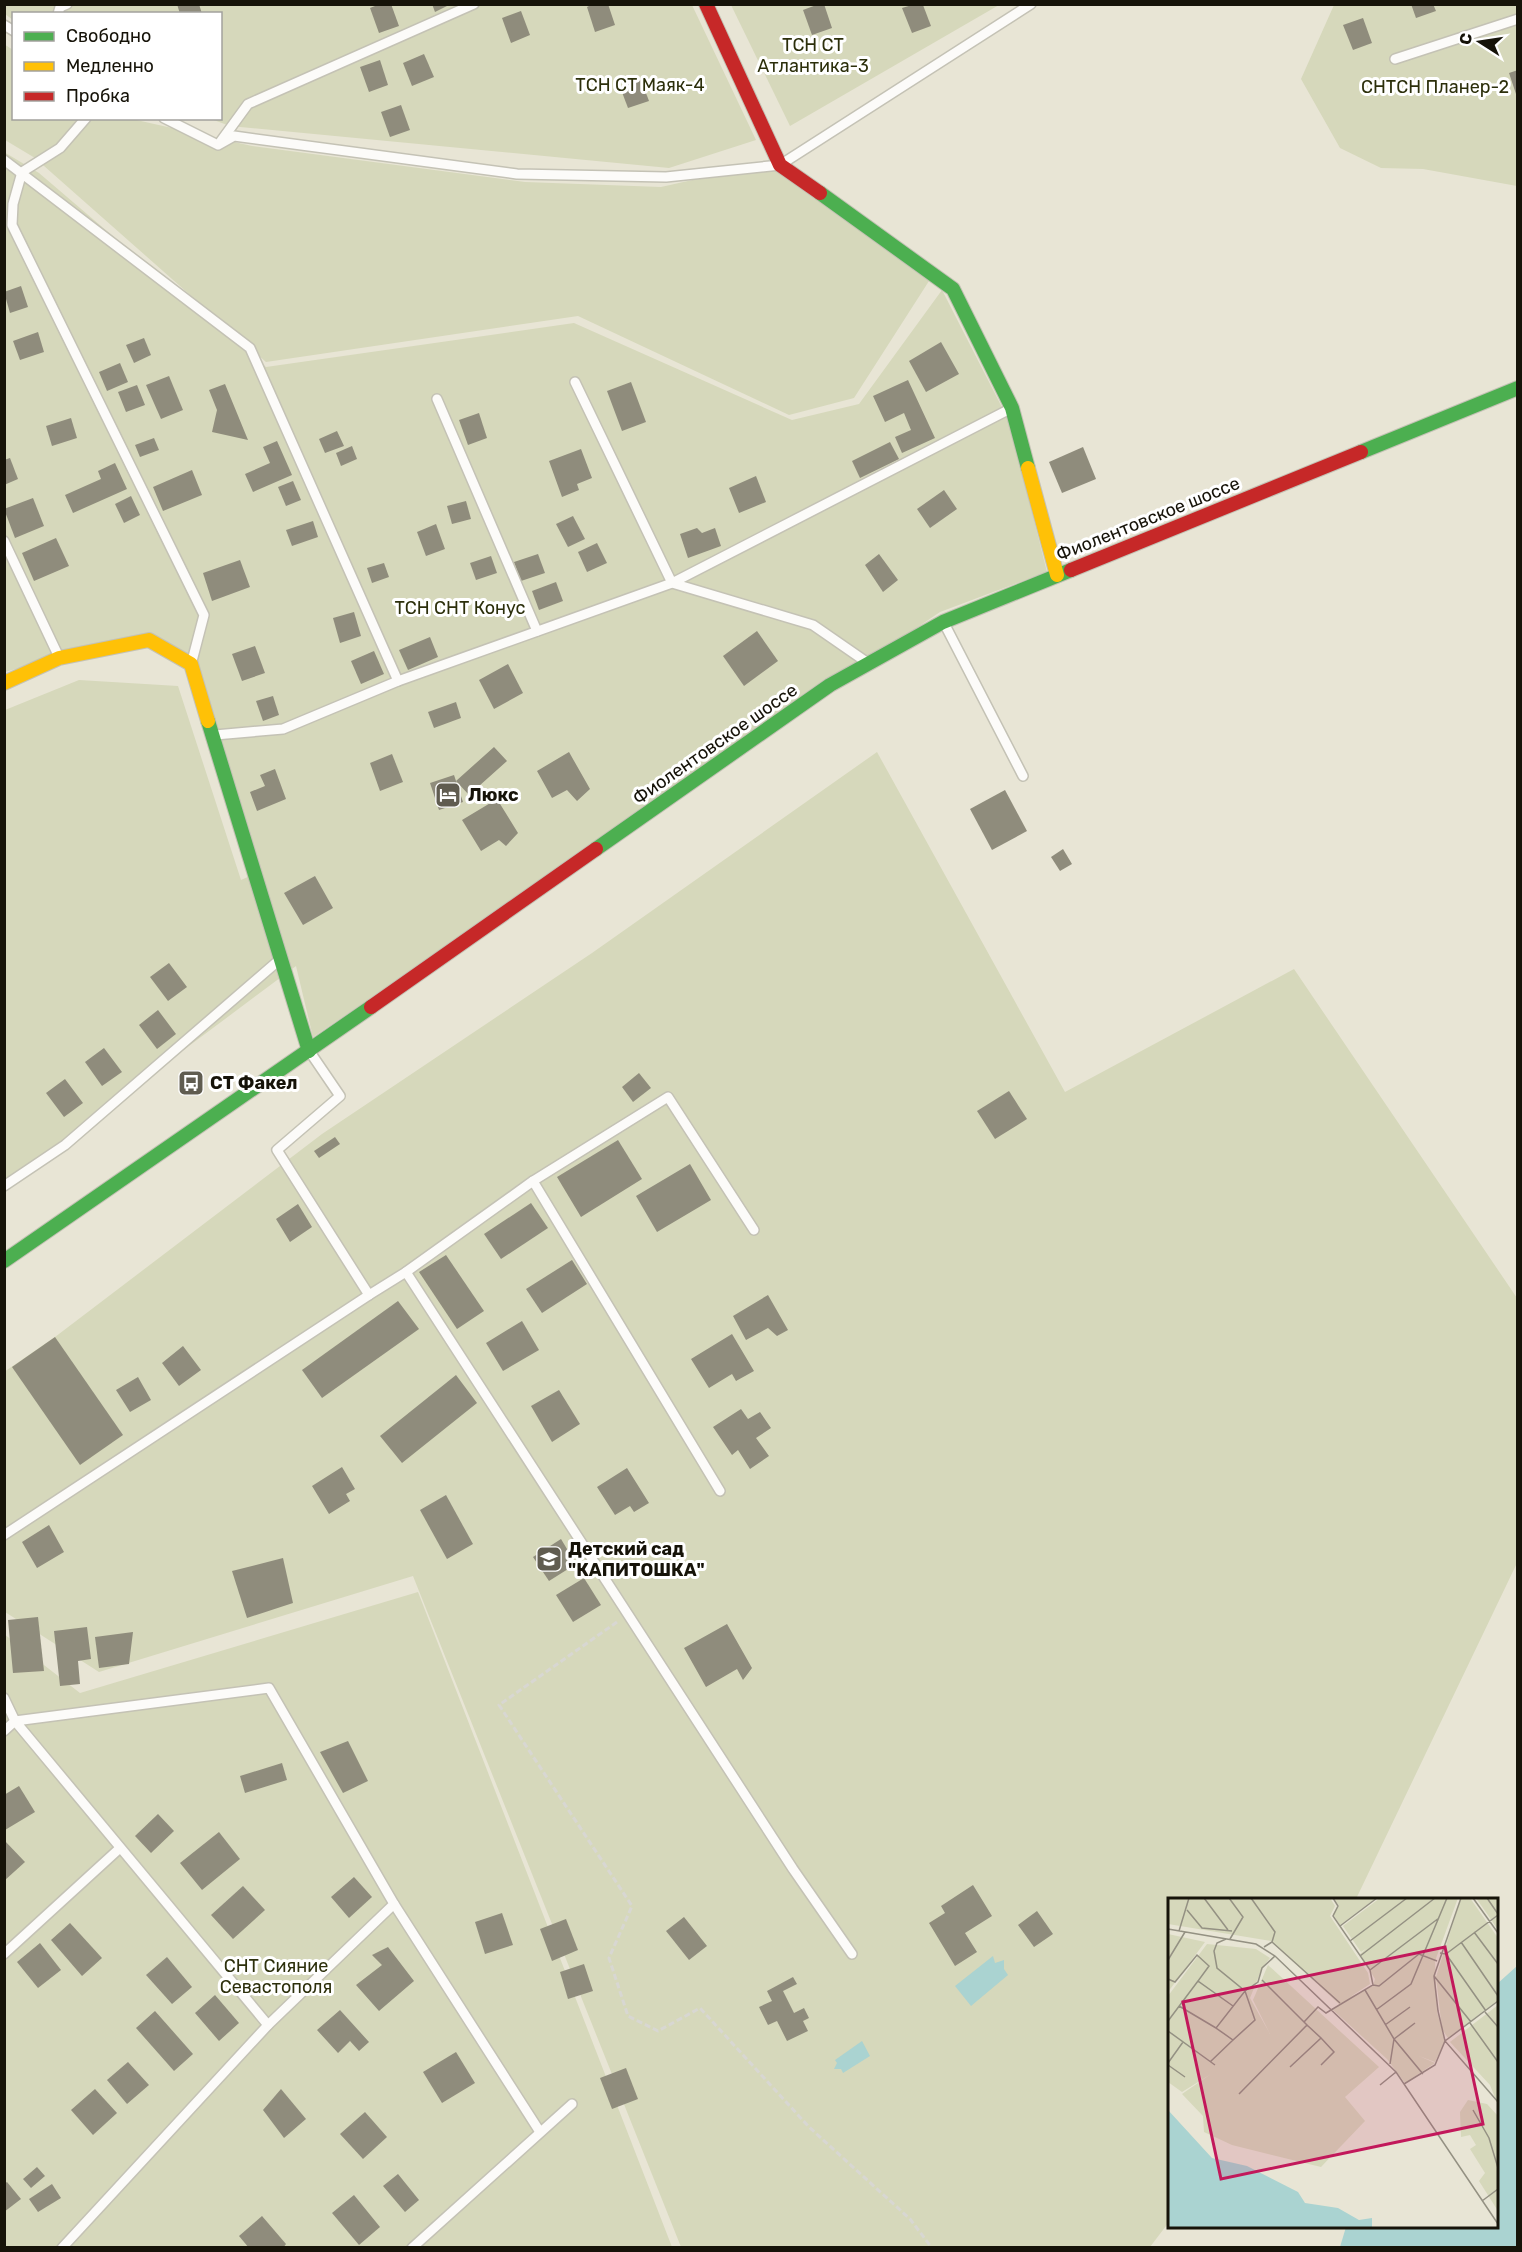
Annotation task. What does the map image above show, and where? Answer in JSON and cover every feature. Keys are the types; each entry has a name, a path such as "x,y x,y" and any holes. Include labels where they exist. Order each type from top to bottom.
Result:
{"main road":[{"path":"706,4 780,165 953,289 1012,408 1057,575"},
{"name":"Фиолентовское шоссе","path":"4,1261 309,1051 830,685 868,663 943,621 1518,388"},
{"path":"4,682 59,658 149,640 191,664 309,1051"}],"lane":[{"path":"218,146 248,104 474,4"},
{"path":"218,146 234,136 517,174 666,177 780,165 1031,4"},
{"path":"1395,59 1518,20"},
{"path":"84,120 60,148 22,172 14,204 12,225 204,615 191,664"},
{"path":"168,120 218,146"},
{"path":"4,160 250,348 398,681"},
{"path":"575,382 672,583 813,625 868,663"},
{"path":"436,399 537,631"},
{"path":"213,735 283,729 398,681 672,583 1012,408"},
{"path":"4,542 59,658"},
{"path":"943,621 1023,776"},
{"path":"4,1186 65,1145 280,959"},
{"path":"309,1051 340,1096 277,1150 369,1295"},
{"path":"4,1535 406,1272 533,1181 669,1096 754,1230"},
{"path":"533,1181 720,1491"},
{"path":"406,1272 787,1859 852,1954"},
{"path":"4,1731 15,1721 269,1688 394,1904 540,2132"},
{"path":"4,1698 15,1721 268,2025"},
{"path":"4,1954 120,1848"},
{"path":"62,2247 268,2025 394,1904"},
{"path":"412,2247 572,2103"}],"path":[{"path":"628,1614 499,1706 632,1906 609,1958 628,2016 658,2031 700,2008 809,2127 910,2219 932,2247"}],"green space":[{"name":"ТСН СТ Маяк-4","path":"4,5 692,5 756,140 669,168 230,126 214,120 222,120 222,12 12,12 12,19 5,14"},
{"name":"ТСН СТ Атлантика-3","path":"731,5 999,5 790,126"},
{"name":"СНТСН Планер-2","path":"1334,5 1517,5 1517,186 1423,169 1381,168 1340,148 1301,79"},
{"path":"4,44 12,49 12,120 136,120 252,146 525,182 661,187 773,162 929,281 854,398 789,415 578,316 266,362 35,158 5,140"},
{"name":"ТСН СНТ Конус","path":"4,152 39,173 266,367 574,323 792,420 859,404 942,290 1009,421 1047,572 940,612 313,1037 296,966 63,1140 5,1180 5,710 79,680 178,686 241,880 250,876 197,663 148,633 5,672"},
{"path":"877,752 1065,1092 1294,969 1517,1298 1517,1563 1356,1898 1168,1898 1168,2223 1150,2247 681,2247 413,1576 99,1672 5,1612 4,1372 55,1337 322,1134 592,953"},
{"name":"СНТ Сияние Севастополя","path":"418,1592 672,2247 5,2247 4,1634 80,1693"}],"water":[{"path":"993,1956 995,1963 1004,1960 1004,1969 1008,1975 971,2006 955,1986"},
{"path":"1517,1966 1517,2247 1340,2247 1346,2228 1498,2228 1498,1983"},
{"path":"862,2041 870,2056 843,2073 841,2069 834,2069 837,2063 835,2060"}],"building":[{"path":"177,4 199,4 201,12 179,12"},
{"path":"380,4 391,4 399,26 379,33 370,8"},
{"path":"432,4 451,4 435,12"},
{"path":"593,4 608,4 615,25 595,32 587,7"},
{"path":"824,4 832,28 812,35 803,10"},
{"path":"1411,4 1433,4 1436,11 1416,18"},
{"path":"923,5 931,26 912,33 902,8"},
{"path":"521,11 530,35 511,43 502,18"},
{"path":"1363,18 1372,43 1353,50 1343,25"},
{"path":"424,54 434,77 412,86 403,63"},
{"path":"380,60 388,85 369,92 360,67"},
{"path":"1518,70 1518,97 1517,97 1509,73"},
{"path":"641,80 649,101 628,108 620,87"},
{"path":"401,105 410,130 390,137 381,112"},
{"path":"21,286 28,307 10,313 4,292"},
{"path":"38,332 44,352 20,360 13,341"},
{"path":"144,338 151,355 134,363 126,345"},
{"path":"941,342 959,374 926,392 909,361"},
{"path":"120,363 128,382 107,391 99,372"},
{"path":"169,376 183,410 161,419 146,385"},
{"path":"908,380 935,438 902,453 895,437 911,430 904,413 885,422 873,396"},
{"path":"631,382 646,422 622,431 607,391"},
{"path":"225,384 248,440 212,432 217,410 209,390"},
{"path":"137,385 145,405 126,412 118,392"},
{"path":"479,413 487,438 468,445 459,420"},
{"path":"71,418 77,438 52,446 46,426"},
{"path":"337,431 344,446 325,453 319,439"},
{"path":"154,438 159,450 140,457 135,445"},
{"path":"277,441 292,475 253,492 245,474 270,463 263,447"},
{"path":"890,442 899,459 860,478 852,461"},
{"path":"352,446 357,459 341,466 336,453"},
{"path":"1083,447 1096,479 1062,493 1049,462"},
{"path":"581,449 592,478 577,484 579,490 562,497 549,461"},
{"path":"10,458 18,479 4,485 4,460"},
{"path":"115,463 127,489 73,513 65,495 101,479 98,471"},
{"path":"192,470 202,495 163,511 153,487"},
{"path":"756,476 766,502 739,513 729,488"},
{"path":"293,481 301,500 286,506 278,487"},
{"path":"944,490 957,509 930,528 917,509"},
{"path":"131,496 140,515 124,523 115,504"},
{"path":"33,498 44,526 15,538 4,509"},
{"path":"466,501 471,519 452,524 447,506"},
{"path":"573,516 585,539 568,547 556,524"},
{"path":"313,521 318,537 292,546 286,530"},
{"path":"436,524 445,549 426,556 417,532"},
{"path":"697,528 702,533 715,528 721,546 688,558 680,534"},
{"path":"56,538 69,566 34,581 22,553"},
{"path":"597,543 607,563 587,572 578,552"},
{"path":"538,554 545,573 521,581 514,562"},
{"path":"879,554 898,580 883,592 865,565"},
{"path":"491,556 497,573 476,580 470,563"},
{"path":"240,560 250,587 212,601 203,573"},
{"path":"384,563 389,577 372,583 367,568"},
{"path":"556,582 563,601 539,610 532,591"},
{"path":"354,612 361,636 340,643 333,618"},
{"path":"757,631 778,661 744,686 723,656"},
{"path":"430,637 438,657 408,670 399,650"},
{"path":"255,646 265,673 242,681 232,654"},
{"path":"374,651 384,674 361,684 351,661"},
{"path":"508,664 523,693 494,709 479,680"},
{"path":"273,696 279,715 263,721 256,701"},
{"path":"456,702 461,718 434,728 428,712"},
{"path":"494,747 507,761 469,795 456,781"},
{"path":"569,752 590,789 577,801 567,790 552,798 537,771"},
{"path":"392,754 403,782 380,791 370,763"},
{"path":"275,769 286,799 257,811 250,792 265,786 260,775"},
{"path":"454,775 463,802 439,810 430,783"},
{"path":"1005,790 1027,831 992,850 970,809"},
{"path":"497,799 518,833 506,846 499,840 481,851 462,820"},
{"path":"1063,849 1072,864 1060,871 1051,857"},
{"path":"315,876 333,908 303,925 284,893"},
{"path":"169,963 187,987 168,1001 150,977"},
{"path":"158,1010 176,1034 157,1049 139,1025"},
{"path":"104,1048 122,1072 102,1086 85,1062"},
{"path":"639,1073 651,1088 633,1102 622,1087"},
{"path":"65,1079 83,1103 64,1117 46,1093"},
{"path":"1009,1091 1027,1119 995,1139 977,1111"},
{"path":"335,1137 340,1144 319,1158 314,1151"},
{"path":"618,1140 642,1179 581,1217 557,1177"},
{"path":"690,1164 711,1200 657,1232 636,1196"},
{"path":"531,1203 548,1228 501,1259 484,1234"},
{"path":"298,1204 312,1227 290,1242 276,1219"},
{"path":"446,1255 484,1311 457,1329 419,1272"},
{"path":"572,1260 587,1284 542,1313 526,1289"},
{"path":"768,1295 788,1330 777,1336 768,1328 746,1340 733,1316"},
{"path":"398,1301 419,1329 322,1398 302,1370"},
{"path":"522,1321 539,1350 503,1371 486,1343"},
{"path":"732,1334 754,1371 736,1381 732,1374 709,1388 691,1359"},
{"path":"55,1337 123,1435 80,1465 12,1367"},
{"path":"183,1346 201,1370 179,1386 162,1363"},
{"path":"456,1375 477,1403 402,1463 380,1436"},
{"path":"138,1377 151,1400 130,1412 116,1390"},
{"path":"559,1390 580,1424 552,1442 531,1406"},
{"path":"741,1409 748,1419 760,1412 771,1428 756,1438 769,1456 750,1469 738,1450 732,1455 713,1427"},
{"path":"342,1467 355,1489 346,1494 350,1501 329,1514 312,1486"},
{"path":"627,1468 649,1503 634,1512 630,1506 615,1515 597,1487"},
{"path":"446,1495 473,1544 447,1559 420,1510"},
{"path":"49,1525 64,1552 37,1568 22,1542"},
{"path":"561,1539 576,1564 549,1581 533,1557"},
{"path":"283,1558 293,1603 247,1618 232,1571"},
{"path":"584,1578 601,1605 573,1622 556,1595"},
{"path":"38,1617 44,1671 13,1673 8,1620"},
{"path":"727,1624 752,1668 743,1680 737,1669 706,1687 684,1648"},
{"path":"87,1627 91,1659 78,1661 80,1684 60,1686 54,1631"},
{"path":"133,1632 129,1664 99,1668 95,1637"},
{"path":"348,1741 368,1781 343,1793 320,1752"},
{"path":"282,1763 287,1780 245,1793 240,1776"},
{"path":"19,1786 35,1812 5,1830 4,1795"},
{"path":"158,1814 174,1831 151,1853 135,1836"},
{"path":"219,1832 240,1859 202,1890 180,1863"},
{"path":"4,1840 25,1862 4,1881"},
{"path":"354,1877 372,1897 349,1918 331,1897"},
{"path":"973,1885 992,1916 965,1933 977,1952 955,1966 929,1923 945,1913 941,1906"},
{"path":"243,1886 265,1910 233,1939 211,1915"},
{"path":"1037,1911 1053,1934 1034,1947 1018,1925"},
{"path":"502,1913 513,1945 485,1954 475,1922"},
{"path":"684,1917 707,1946 689,1960 666,1931"},
{"path":"566,1919 578,1950 552,1961 540,1929"},
{"path":"70,1923 102,1958 82,1976 51,1940"},
{"path":"40,1943 61,1970 38,1988 17,1962"},
{"path":"388,1947 414,1981 379,2011 356,1985 382,1965 372,1955"},
{"path":"167,1957 192,1987 172,2004 146,1975"},
{"path":"584,1964 593,1991 568,1999 560,1972"},
{"path":"793,1977 797,1984 783,1991 794,2013 804,2008 809,2018 803,2021 808,2031 787,2041 777,2021 768,2025 759,2007 772,2001 767,1991"},
{"path":"215,1995 239,2023 219,2041 195,2013"},
{"path":"340,2010 369,2042 359,2051 350,2041 338,2053 317,2030"},
{"path":"155,2011 193,2054 174,2071 136,2028"},
{"path":"456,2052 475,2083 442,2103 423,2072"},
{"path":"128,2062 149,2085 127,2104 107,2080"},
{"path":"626,2068 638,2099 612,2109 600,2078"},
{"path":"95,2089 117,2113 93,2135 71,2110"},
{"path":"281,2089 306,2119 284,2138 263,2110"},
{"path":"365,2112 387,2137 363,2159 340,2134"},
{"path":"37,2167 45,2176 31,2188 23,2179"},
{"path":"398,2174 419,2200 405,2212 383,2186"},
{"path":"7,2182 21,2199 4,2212 4,2184"},
{"path":"52,2184 61,2198 38,2212 29,2199"},
{"path":"354,2195 380,2227 359,2245 332,2213"},
{"path":"262,2216 286,2244 283,2248 249,2248 239,2236"}],"traffic: fast":[{"path":"820,193 953,289 1012,408 1028,468"},
{"path":"1361,452 1518,388"},
{"path":"596,849 830,685 943,622 1071,570"},
{"path":"208,721 309,1051"},
{"path":"4,1261 371,1007"}],"traffic: slow":[{"path":"1028,468 1057,575"},
{"path":"4,683 59,658 149,640 191,664 208,721"}],"traffic: jam":[{"path":"706,4 780,165 820,193"},
{"path":"1071,570 1361,452"},
{"path":"371,1007 596,849"}],"place":[{"name":"Люкс","path":"448,795"},
{"name":"СТ Факел","path":"191,1083"},
{"name":"Детский сад \"КАПИТОШКА\"","path":"549,1559"}]}
